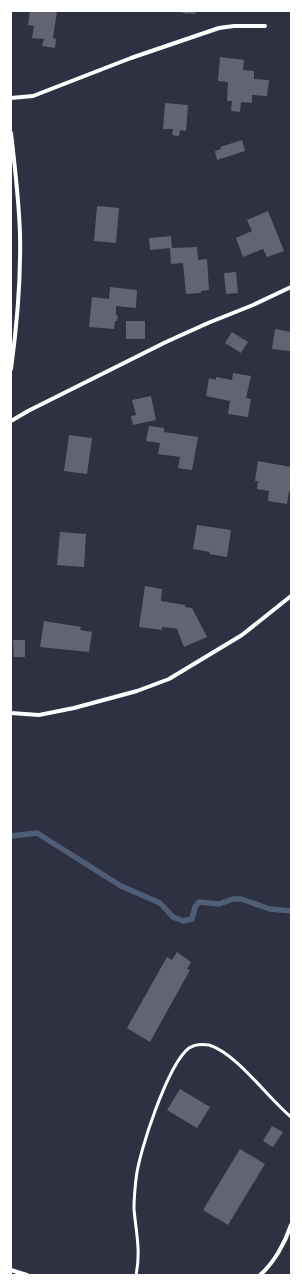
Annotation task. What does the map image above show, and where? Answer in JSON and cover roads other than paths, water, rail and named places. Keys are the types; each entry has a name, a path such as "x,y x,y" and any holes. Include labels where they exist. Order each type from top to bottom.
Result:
{"street":[{"path":"11,98 33,96 131,58 219,28 234,26 265,26"},
{"path":"11,133 15,163 20,235 16,327 11,369"},
{"path":"11,421 166,342 208,323 253,306 291,287"},
{"path":"11,713 39,715 74,708 137,691 169,679 242,635 291,596"},
{"path":"260,1275 269,1267 291,1225"},
{"path":"11,1270 27,1275"}],"lane":[{"path":"136,1275 139,1246 134,1201 136,1176 157,1107 177,1062 189,1048 202,1044 218,1049 238,1064 291,1117"}],"waterway":[{"path":"11,836 37,833 121,886 160,903 173,917 183,921 192,919 195,907 199,902 219,904 233,899 241,899 270,909 291,911"}]}
